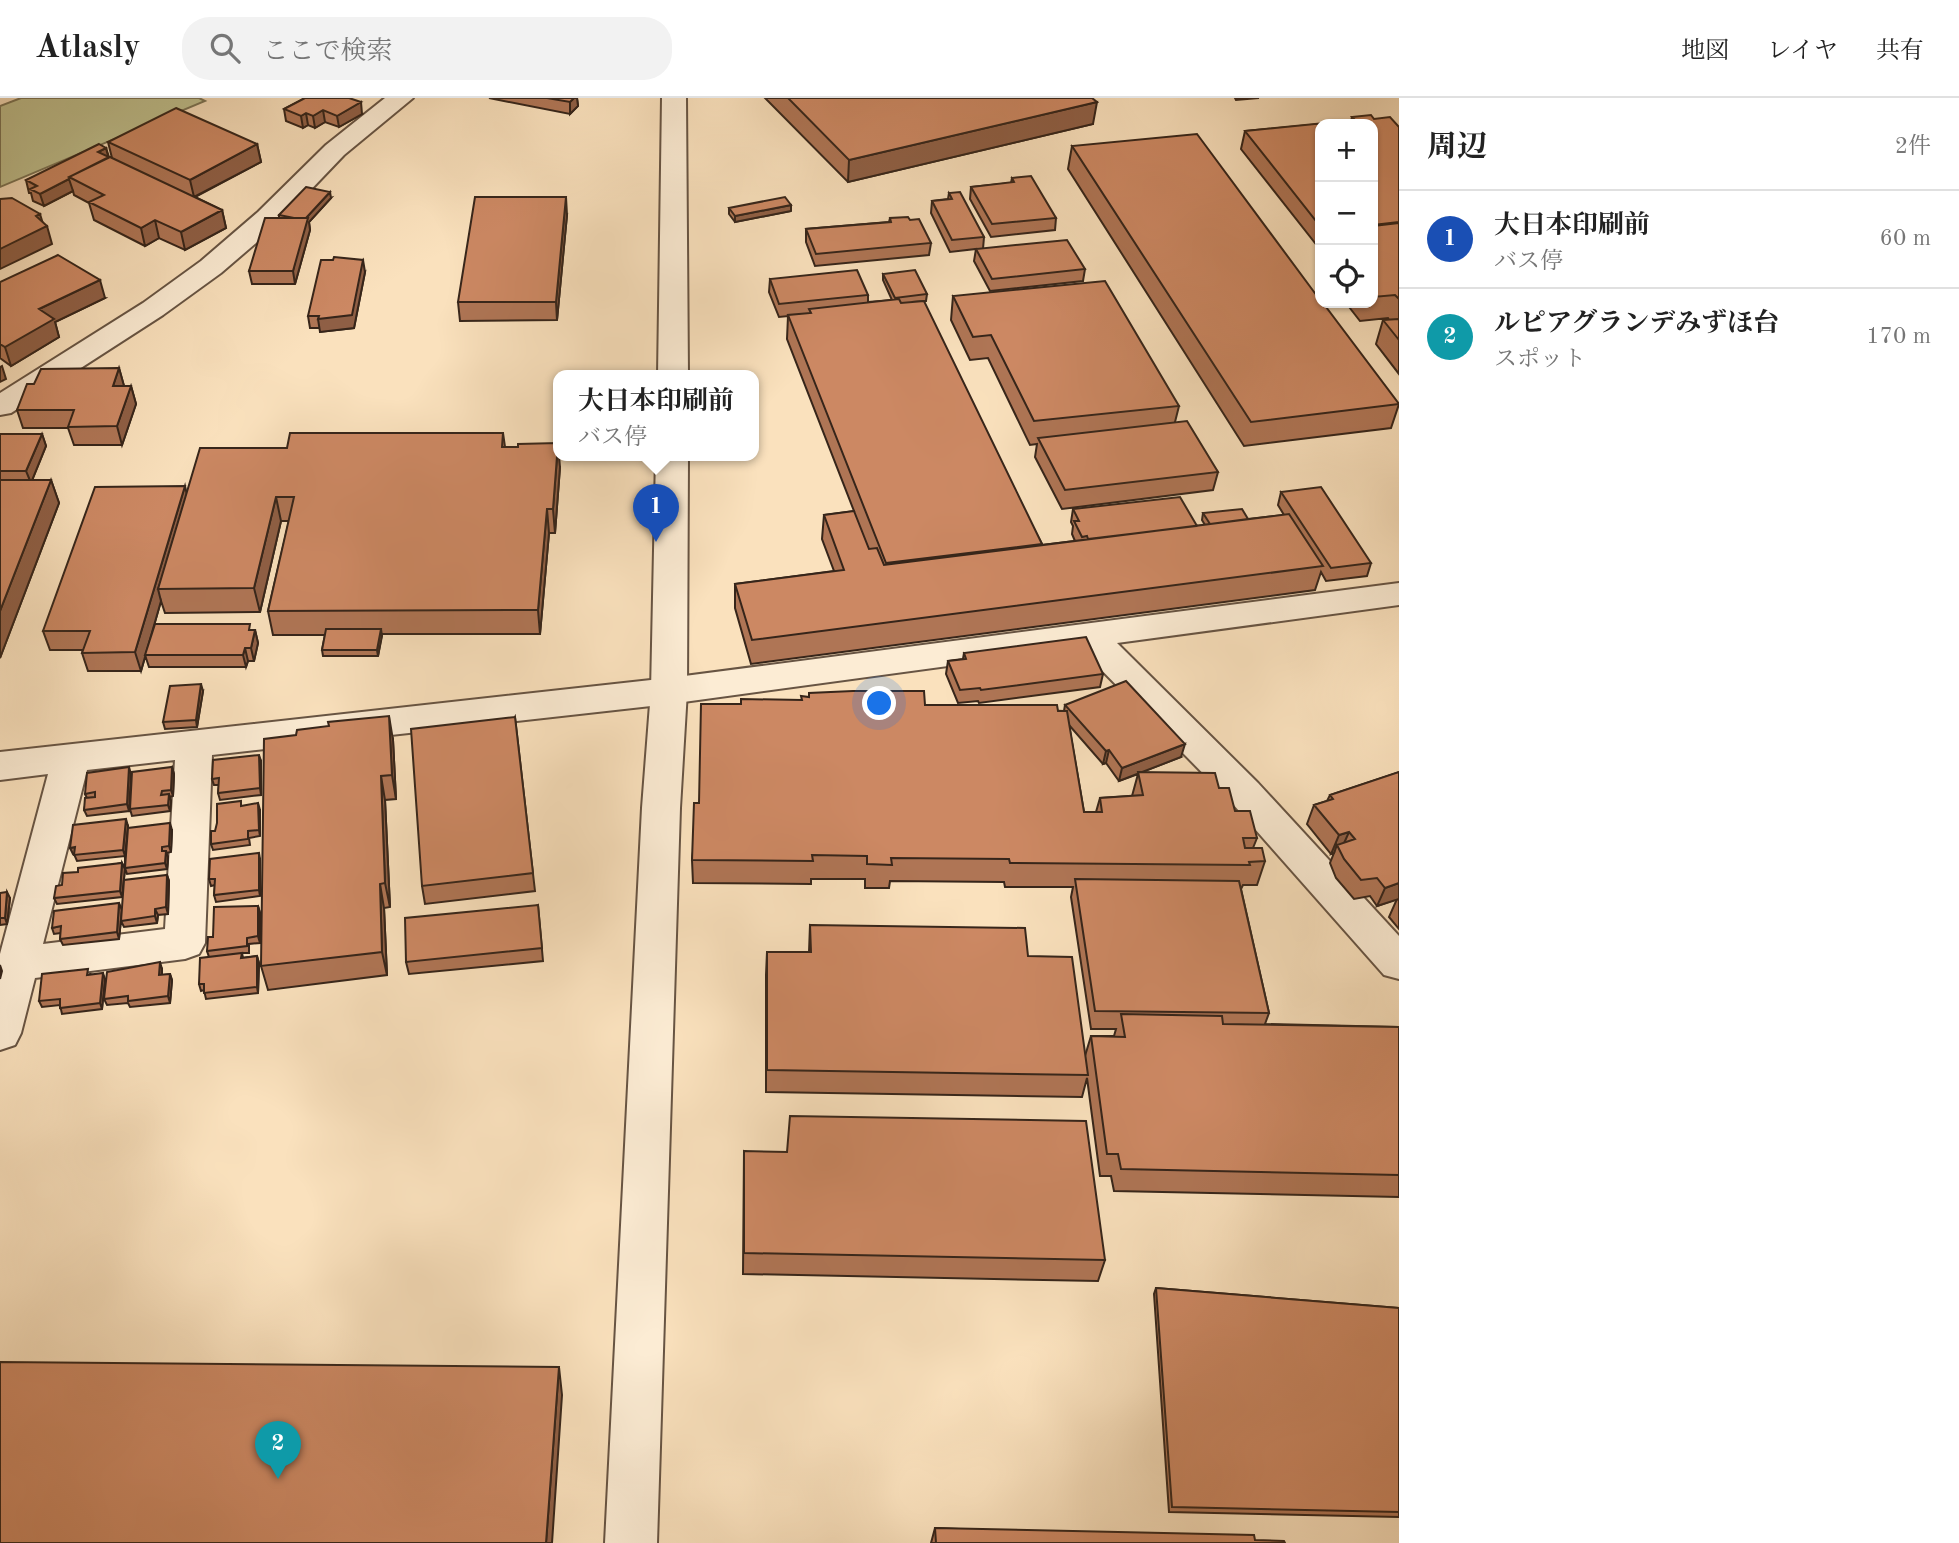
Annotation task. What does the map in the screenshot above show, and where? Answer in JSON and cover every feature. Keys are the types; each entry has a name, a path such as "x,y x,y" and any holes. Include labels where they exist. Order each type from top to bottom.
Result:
{"street":[{"path":"0,406 153,309 211,267 268,218 335,150 401,98"},
{"path":"673,370 674,98"},
{"path":"631,1543 661,808 669,691 672,461"},
{"path":"0,766 669,691 1399,594"},
{"path":"1359,599 1399,621"},
{"path":"1090,637 1245,793 1399,963"},
{"path":"13,954 185,943 194,744"},
{"path":"0,1033 13,954 71,758"}],"green space":[{"path":"21,98 199,98 205,101 0,187 0,106"}],"building":[{"path":"305,98 349,98 361,102 337,116 323,110 313,116 306,113 301,116 284,109"},
{"path":"547,98 574,98 570,102"},
{"path":"788,98 1092,98 1097,102 849,160"},
{"path":"176,108 257,144 190,180 108,142"},
{"path":"1371,115 1374,119 1354,119 1352,117"},
{"path":"1390,117 1399,127 1399,222 1378,224 1378,119 1374,119"},
{"path":"1315,124 1315,220 1245,131"},
{"path":"1197,134 1315,293 1315,308 1327,308 1399,404 1251,422 1072,146"},
{"path":"99,144 106,148 98,152 109,157 40,194 30,189 37,186 26,180"},
{"path":"110,157 222,210 181,232 155,220 141,228 89,202 104,195 69,177"},
{"path":"1031,176 1056,218 992,224 971,187 1014,182 1012,178"},
{"path":"306,187 330,192 306,218 279,215"},
{"path":"960,192 984,237 952,240 932,201 952,199 949,193"},
{"path":"475,197 566,197 556,302 458,302"},
{"path":"785,197 791,205 735,216 729,208"},
{"path":"12,198 40,214 36,216 47,226 0,249 0,199"},
{"path":"908,217 910,220 919,219 931,243 816,254 806,229 891,222 890,218"},
{"path":"265,218 308,218 293,271 249,271"},
{"path":"1399,223 1399,299 1395,295 1378,297 1378,225"},
{"path":"1067,240 1085,269 992,279 976,249"},
{"path":"58,255 100,280 39,309 54,319 5,347 0,344 0,282"},
{"path":"334,257 363,260 352,315 318,319 319,316 308,316 321,260 333,260"},
{"path":"857,270 868,295 779,304 770,279"},
{"path":"915,270 927,294 895,298 883,274"},
{"path":"1105,281 1179,406 1034,421 991,335 973,337 953,296"},
{"path":"899,299 901,303 924,301 1042,544 886,563 788,315 811,313 809,309"},
{"path":"1399,319 1399,340 1383,320"},
{"path":"119,368 113,386 131,386 117,426 68,427 74,410 17,410 27,384 34,384 41,369"},
{"path":"1187,421 1218,472 1065,490 1038,438"},
{"path":"290,433 503,433 502,447 553,443 553,461 557,461 553,509 547,509 538,610 268,611 294,497 276,497 254,588 158,589 200,448 287,448"},
{"path":"0,434 42,434 26,471 0,471"},
{"path":"0,480 51,480 0,611"},
{"path":"185,486 135,652 82,653 90,631 43,631 95,487"},
{"path":"1321,487 1371,563 1331,568 1281,492"},
{"path":"1180,497 1197,526 1088,539 1087,536 1082,537 1074,521 1079,521 1073,509"},
{"path":"1242,509 1248,519 1210,524 1203,513"},
{"path":"854,511 869,549 877,548 884,565 1289,514 1323,566 752,640 735,584 844,570 824,515"},
{"path":"155,624 250,624 249,630 255,630 251,648 245,648 243,655 145,655"},
{"path":"326,629 381,629 377,650 322,650"},
{"path":"1086,637 1103,674 981,690 960,690 948,661 966,659 964,653"},
{"path":"1126,681 1185,744 1122,768 1109,750 1106,751 1065,705"},
{"path":"201,684 196,720 163,722 170,686"},
{"path":"924,691 925,705 1057,705 1058,711 1067,711 1084,812 1102,812 1100,798 1143,795 1138,772 1215,773 1219,788 1229,788 1235,811 1250,811 1257,838 1243,838 1245,848 1262,848 1265,861 1249,862 1250,865 1010,863 1009,859 891,858 892,865 867,864 867,856 812,855 813,861 692,860 694,803 699,803 701,704 741,704 741,699 802,700 801,696 809,697 809,693"},
{"path":"389,716 392,775 381,776 385,883 380,884 382,952 261,966 264,739 296,735 297,730 329,726 328,722"},
{"path":"515,717 533,873 422,886 411,729"},
{"path":"259,755 260,788 218,793 219,778 212,779 213,760"},
{"path":"129,767 127,804 84,810 85,798 95,797 95,792 85,794 87,773"},
{"path":"172,767 171,790 162,791 161,795 169,794 168,805 130,809 132,772"},
{"path":"1399,772 1399,883 1385,888 1377,878 1361,880 1344,859 1337,845 1355,839 1349,832 1339,835 1314,805 1333,799 1330,795"},
{"path":"241,801 241,806 258,803 259,830 248,831 248,839 211,844 211,831 215,831 217,823 217,804"},
{"path":"126,819 123,850 74,855 75,847 70,848 73,825"},
{"path":"170,823 169,846 162,847 162,851 166,851 165,863 125,868 128,828"},
{"path":"259,853 259,890 214,895 215,879 209,879 210,859"},
{"path":"122,863 120,891 54,898 56,886 62,885 63,873 78,872 78,868"},
{"path":"167,875 166,907 155,909 155,916 121,921 124,880"},
{"path":"1075,879 1239,881 1269,1013 1095,1011"},
{"path":"7,892 5,918 0,918 0,893"},
{"path":"119,903 117,932 60,939 61,926 52,928 54,911"},
{"path":"538,905 542,948 406,962 405,918"},
{"path":"258,906 258,936 247,938 247,946 207,951 208,937 213,937 214,907"},
{"path":"810,925 1025,928 1028,956 1072,957 1088,1075 767,1070 767,952 811,952"},
{"path":"242,953 241,958 257,956 257,987 204,993 204,984 199,984 200,958"},
{"path":"160,962 159,975 170,974 168,996 128,1001 128,996 104,999 107,972"},
{"path":"88,969 87,975 103,973 100,1003 60,1008 60,999 39,1001 42,974"},
{"path":"1121,1014 1222,1016 1223,1024 1399,1027 1399,1175 1121,1169 1118,1154 1107,1154 1091,1036 1125,1037"},
{"path":"790,1116 1086,1121 1105,1260 744,1253 744,1151 787,1152"},
{"path":"1156,1288 1399,1308 1399,1512 1172,1507"},
{"path":"0,1362 559,1367 546,1543 0,1543"},
{"path":"935,1528 1254,1535 1255,1540 1285,1543 936,1543"}],"place":[{"name":"大日本印刷前","path":"656,542"},
{"name":"ルピアグランデみずほ台","path":"278,1479"}]}
